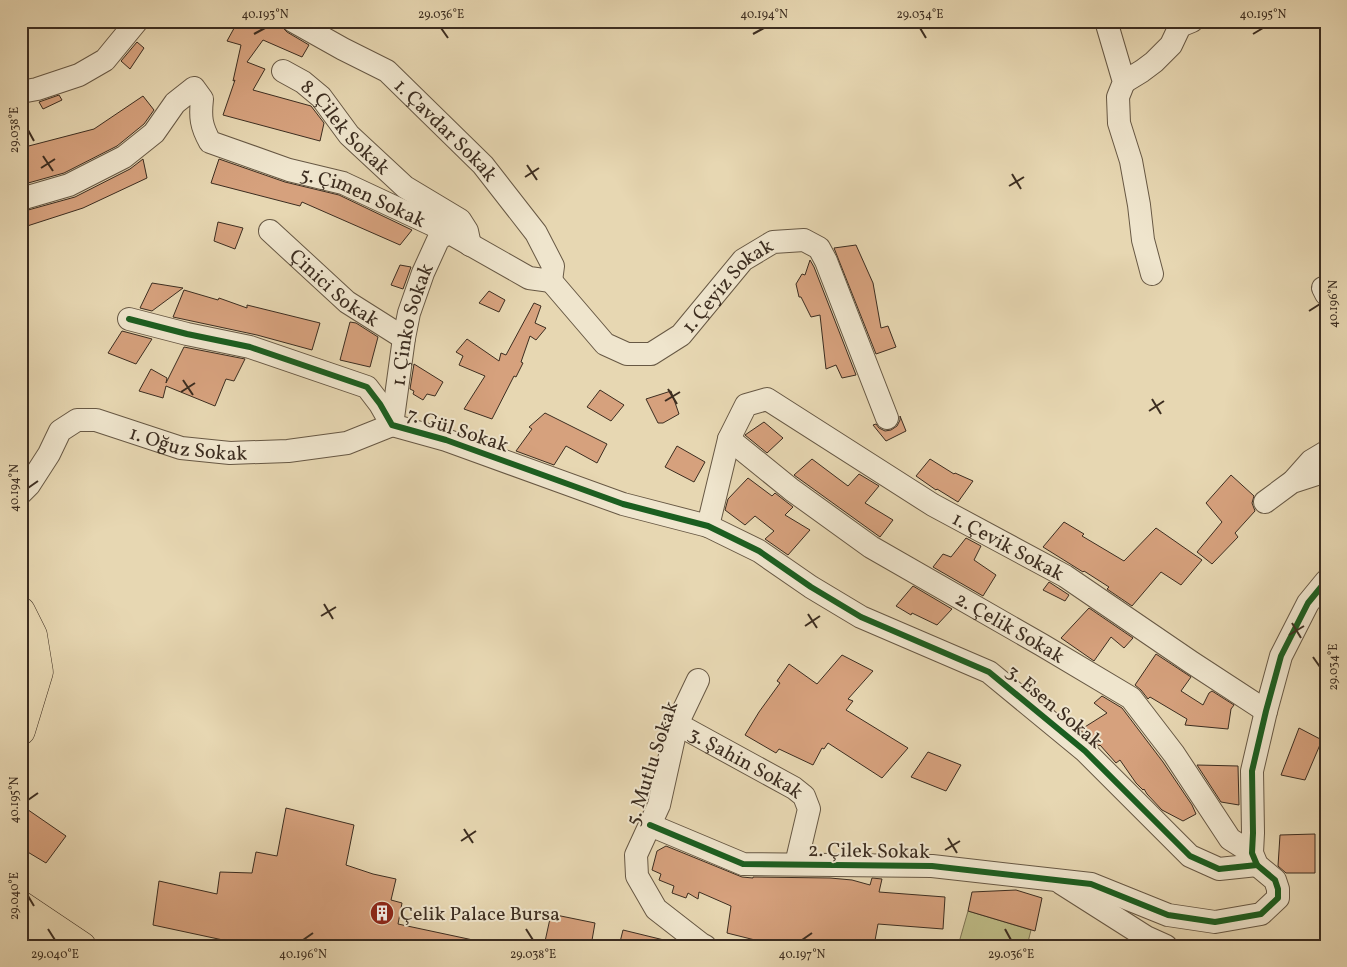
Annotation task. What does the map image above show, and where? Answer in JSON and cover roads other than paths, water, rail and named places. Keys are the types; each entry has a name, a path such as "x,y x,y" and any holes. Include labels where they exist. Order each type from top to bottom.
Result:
{"main road":[{"path":"21,611 33,635 39,672 21,731"},
{"path":"21,906 82,946"},
{"path":"21,930 47,946"}],"street":[{"path":"21,92 37,89 79,75 105,60 137,21"},
{"name":"1. Çavdar Sokak","path":"293,21 387,71 484,165 536,233 554,266 551,281"},
{"path":"1106,21 1124,82"},
{"path":"1152,274 1144,240 1131,161 1119,123 1118,97 1124,82 1142,71 1172,44 1183,23"},
{"name":"8. Çilek Sokak","path":"283,71 303,82 321,97 349,135 405,187 460,220 467,231 470,245"},
{"name":"5. Çimen Sokak","path":"21,199 69,185 124,157 154,133 175,103 194,88 202,99 203,129 210,142 289,170 343,183 448,232 529,278 551,281"},
{"name":"Çinici Sokak","path":"270,231 348,302 404,338"},
{"name":"1. Çinko Sokak","path":"392,425 409,313 423,273 438,240 448,232"},
{"name":"1. Çeyiz Sokak","path":"551,281 606,344 627,354 651,354 681,335 743,260 773,242 804,240 819,248 826,261 887,418"},
{"name":"7. Gül Sokak","path":"128,319 250,347 367,387 380,404 392,425 446,440 623,504 708,526"},
{"name":"1. Çevik Sokak","path":"729,439 746,404 767,399 933,505 1065,576 1266,712"},
{"name":"1. Oğuz Sokak","path":"21,492 29,485 49,454 60,431 77,420 96,420 182,448 230,454 288,451 346,443 392,425"},
{"path":"708,526 729,439"},
{"name":"2. Çelik Sokak","path":"729,439 792,490 871,547 1042,644 1131,698 1174,754 1230,840 1254,859"},
{"path":"1265,502 1292,482 1312,461 1326,452"},
{"path":"1292,482 1326,472"},
{"name":"3. Esen Sokak","path":"708,526 759,551 811,587 861,617 989,672 1085,751 1190,856 1220,869 1254,859"},
{"path":"1254,859 1252,771 1266,712 1281,656 1308,603 1326,581"},
{"name":"5. Mutlu Sokak","path":"698,680 677,724 659,805 636,855 637,876 656,909 705,946"},
{"name":"3. Şahin Sokak","path":"677,724 794,788 804,796 809,809 796,864"},
{"name":"2. Çilek Sokak","path":"650,825 744,864 932,866 1056,879 1091,884 1168,915 1215,922 1261,914 1278,898 1275,880 1254,859"},
{"path":"1056,879 1146,937 1166,946"}],"place":[{"name":"Çelik Palace Bursa","path":"382,913"}]}
